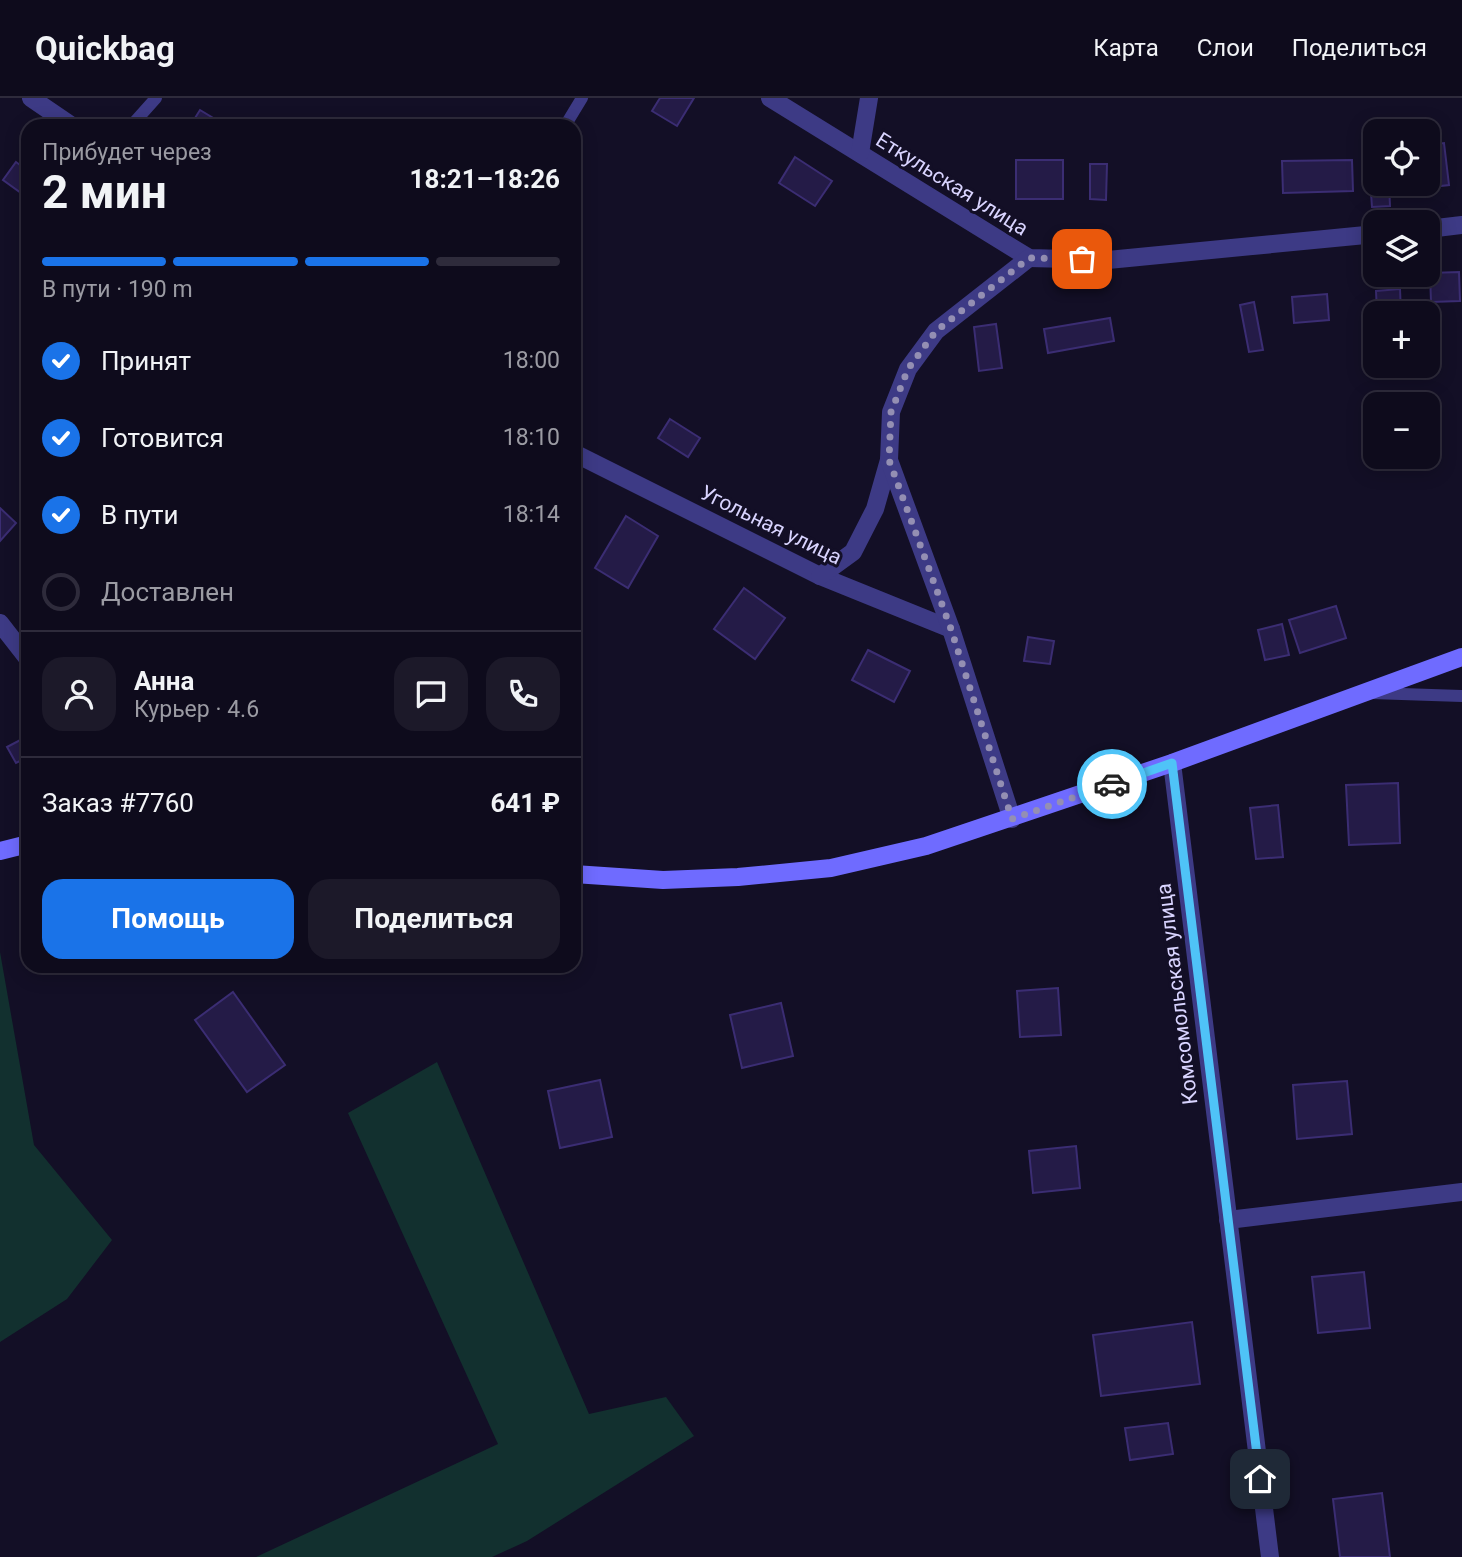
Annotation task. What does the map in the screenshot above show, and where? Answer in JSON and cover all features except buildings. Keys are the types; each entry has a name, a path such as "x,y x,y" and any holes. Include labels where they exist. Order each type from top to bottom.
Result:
{"main road":[{"path":"581,874 663,880 738,877 831,868 926,846 1172,763 1462,657"},
{"path":"0,851 21,846"}],"street":[{"path":"31,98 62,119"},
{"name":"Еткульская улица","path":"770,98 1029,258 1108,260 1363,235"},
{"path":"860,153 869,98"},
{"path":"1440,228 1462,225"},
{"path":"820,576 853,552 875,509 889,460 891,412 908,369 936,331 1029,258"},
{"name":"Угольная улица","path":"581,456 820,576 951,629"},
{"path":"889,460 951,629 1012,819"},
{"path":"0,623 21,650"},
{"name":"Комсомольская улица","path":"1172,763 1270,1557"},
{"path":"1228,1220 1462,1192"}],"lane":[{"path":"137,119 156,98"},
{"path":"569,119 582,98"},
{"path":"1364,693 1462,696"}],"green space":[{"path":"0,952 34,1145 112,1240 67,1299 0,1342"},
{"path":"437,1062 589,1414 666,1397 694,1436 527,1541 492,1557 256,1557 498,1444 348,1113"}],"way so far":[{"path":"1082,259 1029,258 936,331 908,369 891,412 889,460 951,629 1012,819 1112,784"}],"route":[{"path":"1112,784 1172,763 1260,1479"}]}
